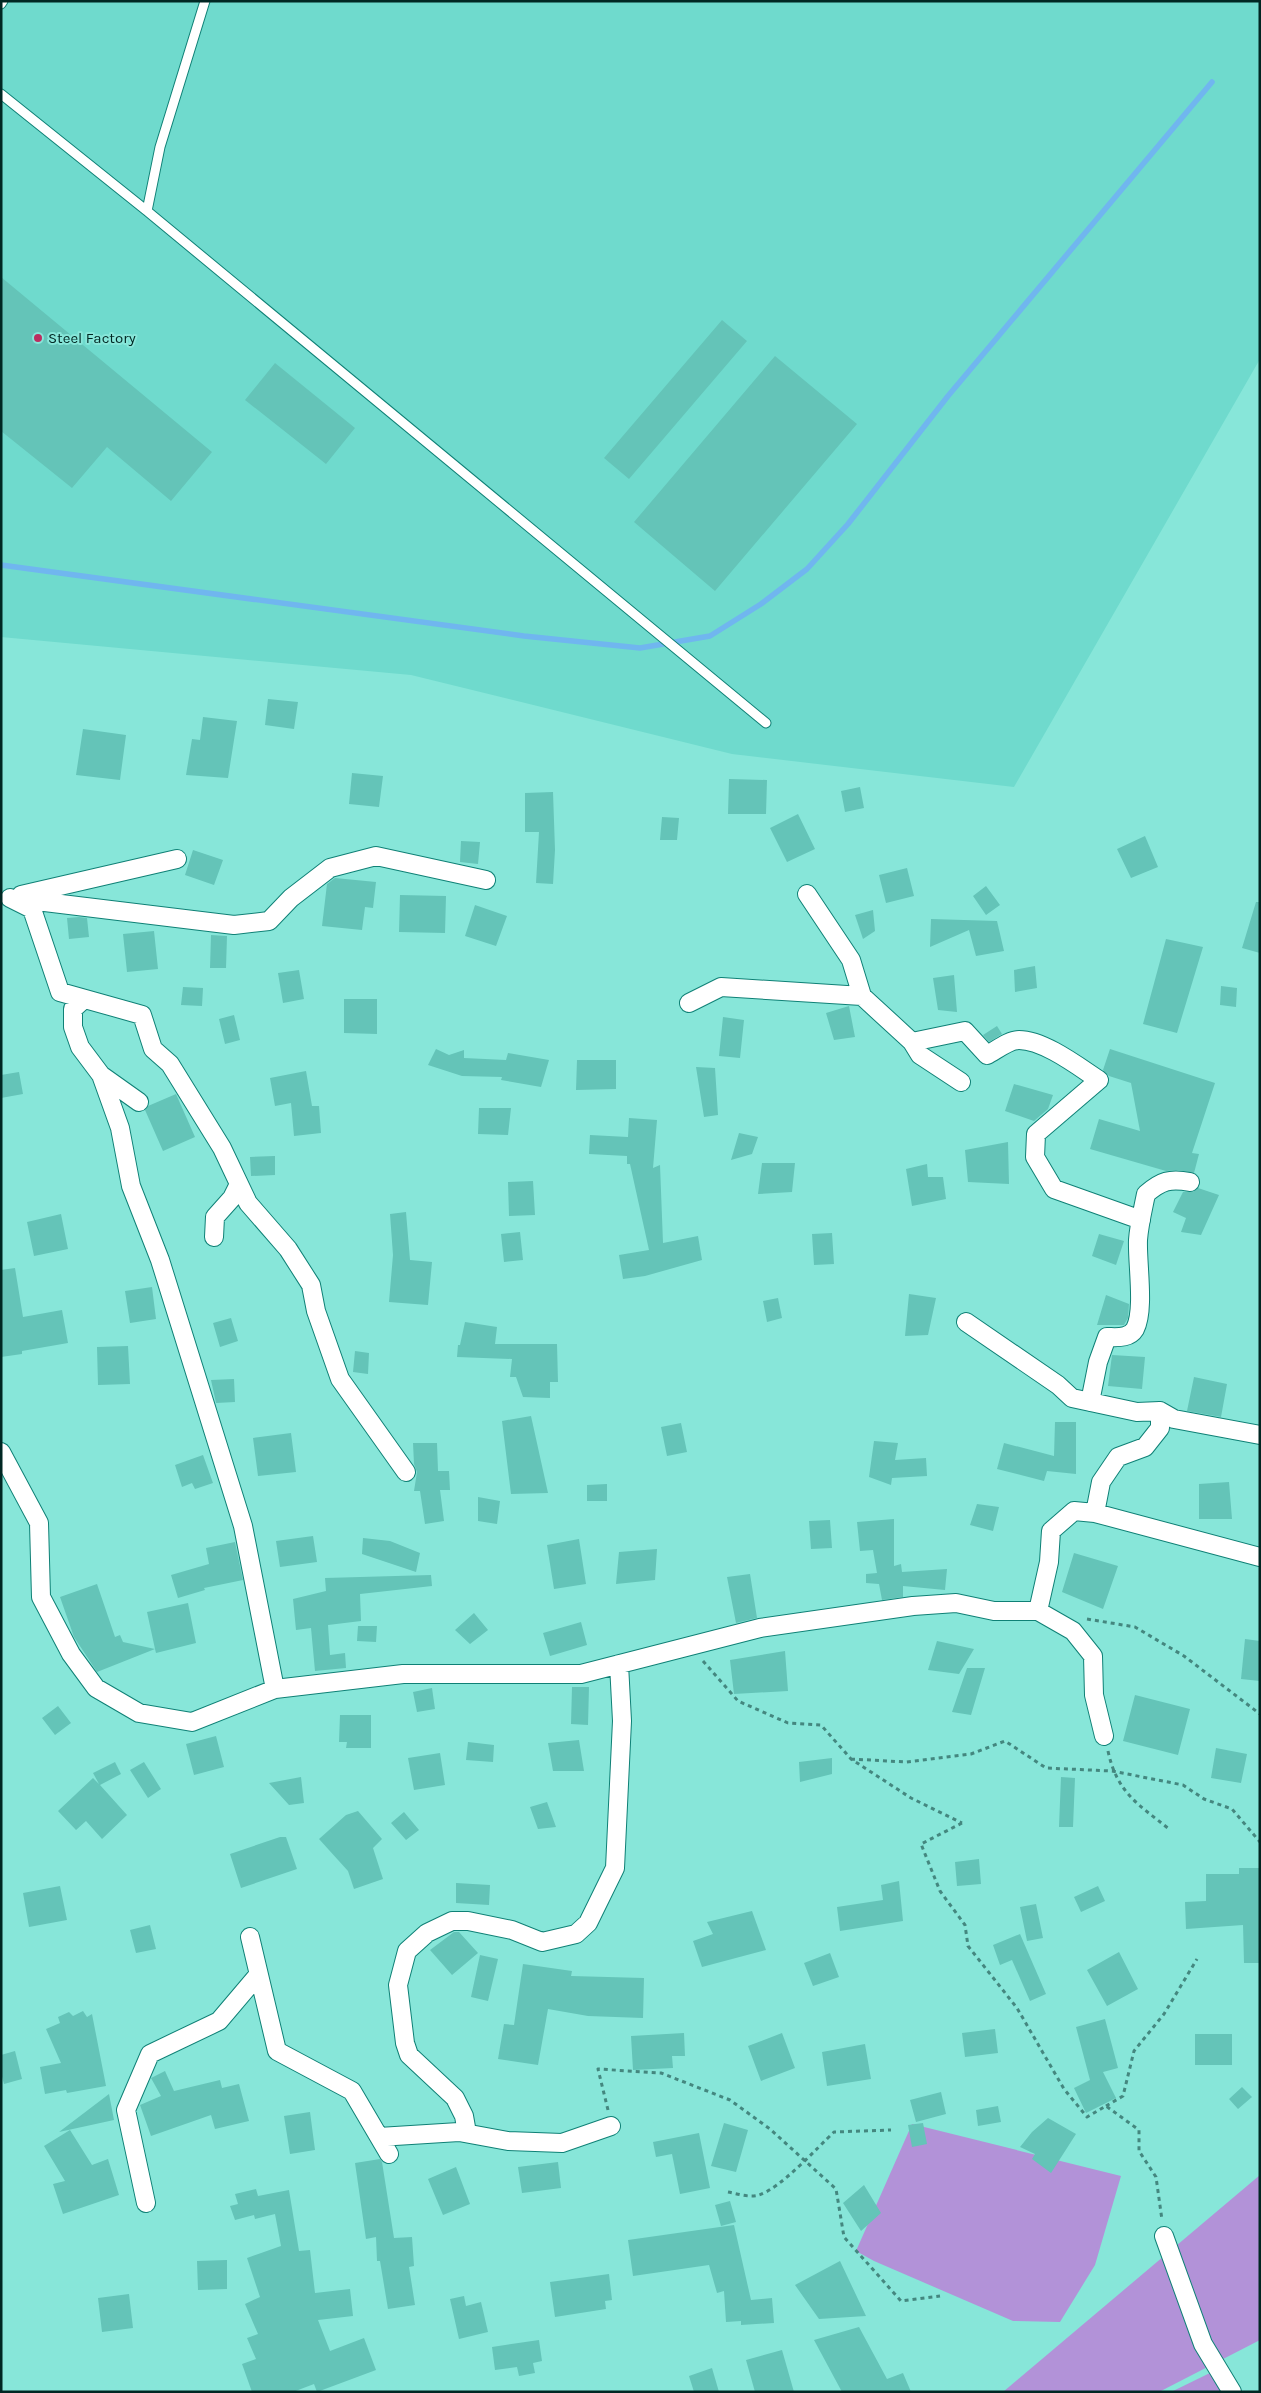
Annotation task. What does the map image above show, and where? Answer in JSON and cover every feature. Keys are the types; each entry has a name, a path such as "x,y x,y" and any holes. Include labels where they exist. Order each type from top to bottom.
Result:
{"street":[{"path":"6,897 234,925 270,921 291,898 330,868 376,856 486,880"},
{"path":"6,897 177,859"},
{"path":"807,894 851,960 862,996 912,1042 920,1055 961,1082"},
{"path":"6,897 32,908 60,992 142,1015 153,1049 170,1064 222,1148 248,1204 288,1249 312,1285 316,1311 340,1379 406,1472"},
{"path":"689,1003 721,986 862,996"},
{"path":"84,999 73,1009 73,1027 80,1047 101,1075 120,1128 131,1186 160,1260 243,1526 275,1689"},
{"path":"912,1042 965,1031 987,1055 1017,1040 1034,1043 1056,1053 1100,1080 1036,1134 1036,1157 1054,1189 1141,1220"},
{"path":"101,1075 139,1102"},
{"path":"1090,1402 1098,1362 1107,1337 1128,1336 1134,1330 1138,1320 1140,1296 1138,1240 1146,1194 1155,1186 1173,1179 1190,1182"},
{"path":"214,1237 215,1217 232,1198 239,1184"},
{"path":"966,1322 1072,1398 1137,1412 1160,1411 1174,1419 1260,1435"},
{"path":"1095,1513 1101,1482 1118,1457 1145,1447 1160,1428 1160,1411"},
{"path":"1,1452 40,1523 41,1597 70,1654 96,1688 139,1713 192,1722 275,1689 403,1674 581,1674 760,1628 913,1606 956,1603 994,1611 1038,1611 1073,1631 1093,1656 1094,1696 1104,1736"},
{"path":"1038,1611 1049,1562 1052,1531 1074,1510 1095,1513 1260,1557"},
{"path":"466,2133 464,2116 455,2098 410,2056 405,2044 398,1985 407,1951 426,1933 452,1921 468,1921 512,1930 542,1942 576,1934 588,1923 615,1868 622,1721 619,1664"},
{"path":"250,1937 277,2051 352,2091 389,2154"},
{"path":"146,2203 126,2110 150,2054 219,2021 258,1975"},
{"path":"379,2137 450,2132 466,2133 508,2142 562,2143 612,2126"},
{"path":"1164,2236 1203,2344 1232,2392"}],"lane":[{"path":"147,211 160,147 205,1"},
{"path":"1,94 147,211 766,723"}],"path":[{"path":"1077,1617 1135,1627 1184,1656 1260,1714"},
{"path":"690,1645 714,1676 738,1701 788,1723 821,1725 852,1759 911,1798 962,1823 922,1844 940,1891 965,1924 968,1946 1017,2008 1064,2089 1087,2117 1123,2096 1134,2051 1164,2014 1197,1960"},
{"path":"1104,1736 1112,1771 1126,1794 1169,1829"},
{"path":"852,1759 906,1762 971,1754 1005,1741 1046,1768 1112,1771 1183,1785 1204,1799 1232,1809 1259,1840"},
{"path":"612,2126 598,2069 661,2073 730,2100 770,2128 806,2159 836,2189 844,2237 901,2301 940,2296"},
{"path":"1106,2106 1139,2130 1139,2151 1156,2177 1164,2236"},
{"path":"728,2192 744,2196 759,2195 775,2185 806,2159 834,2132 891,2130"}],"shaded area":[{"path":"1,1 1260,1 1260,359 1014,787 732,754 411,675 1,637"},
{"path":"912,2124 1121,2176 1095,2265 1060,2322 1013,2321 874,2261 856,2251"},
{"path":"1260,2175 1260,2340 1159,2392 1003,2392"},
{"path":"1214,2371 1222,2392 1171,2392"}],"building":[{"name":"Steel Factory","path":"1,277 212,452 171,501 107,447 72,488 1,431"},
{"path":"722,320 747,341 629,479 604,458"},
{"path":"775,356 857,424 715,591 634,522"},
{"path":"275,363 355,428 326,464 245,400"},
{"path":"268,699 298,702 294,729 265,725"},
{"path":"203,717 237,721 228,778 186,775 192,739 200,740"},
{"path":"83,729 126,735 120,780 76,775"},
{"path":"352,773 383,776 379,807 349,804"},
{"path":"729,779 767,780 766,814 728,814"},
{"path":"860,787 864,808 845,812 841,791"},
{"path":"553,792 555,850 553,884 536,883 539,832 525,832 525,793"},
{"path":"798,814 815,849 787,862 770,828"},
{"path":"662,817 679,818 677,840 660,840"},
{"path":"1145,836 1158,867 1131,878 1117,849"},
{"path":"461,841 480,842 478,864 460,862"},
{"path":"193,850 223,860 214,885 185,875"},
{"path":"907,868 914,896 886,903 879,875"},
{"path":"335,878 376,882 373,908 365,907 362,930 322,926 327,884"},
{"path":"986,886 1000,905 986,915 973,896"},
{"path":"400,895 446,896 445,933 399,932"},
{"path":"1256,902 1260,902 1260,953 1242,948"},
{"path":"475,905 507,916 496,946 465,936"},
{"path":"873,910 875,931 863,939 855,915"},
{"path":"67,918 87,918 89,937 69,939"},
{"path":"931,919 997,921 1004,951 976,956 969,930 930,947"},
{"path":"154,931 158,969 127,972 123,934"},
{"path":"211,935 227,936 226,968 210,968"},
{"path":"1166,939 1203,947 1177,1033 1143,1024"},
{"path":"1035,966 1037,988 1015,992 1014,970"},
{"path":"299,970 304,999 283,1003 278,973"},
{"path":"954,975 957,1012 938,1010 933,978"},
{"path":"1221,986 1237,988 1236,1007 1220,1005"},
{"path":"183,987 203,988 202,1006 181,1005"},
{"path":"344,999 377,999 377,1034 344,1033"},
{"path":"849,1006 855,1037 834,1040 826,1013"},
{"path":"234,1015 240,1040 225,1044 219,1019"},
{"path":"723,1017 744,1020 740,1058 719,1056"},
{"path":"997,1026 1002,1034 989,1042 983,1035"},
{"path":"436,1049 449,1055 464,1050 464,1058 506,1060 508,1053 549,1060 541,1087 501,1080 502,1077 462,1076 428,1065"},
{"path":"1110,1049 1215,1083 1192,1153 1199,1154 1194,1173 1178,1170 1166,1171 1090,1149 1099,1119 1140,1131 1131,1083 1109,1076 1103,1070"},
{"path":"577,1060 616,1060 616,1089 576,1090"},
{"path":"696,1067 715,1068 718,1115 704,1117"},
{"path":"306,1071 312,1106 319,1106 321,1133 294,1136 291,1103 275,1106 270,1078"},
{"path":"19,1072 23,1094 1,1098 1,1075"},
{"path":"1014,1084 1053,1095 1048,1109 1034,1121 1005,1111"},
{"path":"176,1094 195,1137 163,1151 145,1110 148,1106"},
{"path":"479,1108 511,1108 508,1135 478,1134"},
{"path":"629,1118 657,1120 653,1168 660,1165 663,1243 698,1236 702,1260 645,1276 623,1279 619,1255 649,1250 630,1164 627,1164 627,1156 589,1154 590,1135 628,1137"},
{"path":"739,1133 758,1137 752,1154 731,1160"},
{"path":"1008,1142 1009,1184 968,1182 965,1150"},
{"path":"275,1156 275,1175 251,1176 250,1157"},
{"path":"762,1163 795,1163 792,1192 758,1194"},
{"path":"927,1164 928,1177 943,1177 946,1199 912,1206 906,1169"},
{"path":"533,1181 535,1215 509,1216 508,1182"},
{"path":"1198,1188 1219,1195 1201,1235 1181,1232 1186,1218 1173,1212 1183,1192 1193,1192"},
{"path":"406,1212 410,1260 432,1262 428,1305 389,1302 393,1255 390,1214"},
{"path":"61,1214 68,1249 34,1256 27,1222"},
{"path":"520,1232 523,1260 504,1262 501,1234"},
{"path":"832,1233 834,1264 814,1265 812,1234"},
{"path":"1099,1234 1124,1241 1116,1265 1092,1256"},
{"path":"15,1268 23,1317 62,1310 68,1343 22,1351 22,1354 1,1357 1,1270"},
{"path":"152,1287 156,1319 130,1323 125,1291"},
{"path":"909,1294 936,1298 928,1335 905,1336"},
{"path":"1106,1295 1129,1304 1128,1318 1124,1325 1097,1325"},
{"path":"778,1298 782,1318 767,1322 763,1301"},
{"path":"231,1318 238,1341 220,1347 213,1323"},
{"path":"465,1322 497,1327 495,1344 557,1344 558,1382 550,1382 550,1398 523,1397 516,1377 510,1377 512,1359 457,1357 458,1345 460,1345"},
{"path":"128,1346 130,1384 98,1385 97,1347"},
{"path":"355,1351 369,1353 368,1374 353,1372"},
{"path":"1112,1355 1145,1357 1142,1389 1108,1386"},
{"path":"1194,1377 1227,1384 1221,1417 1187,1411"},
{"path":"234,1379 235,1402 216,1403 211,1380"},
{"path":"531,1416 548,1493 511,1494 502,1421"},
{"path":"1055,1422 1076,1422 1076,1474 1047,1471 1044,1481 997,1469 1004,1443 1054,1456"},
{"path":"681,1423 687,1452 667,1456 661,1427"},
{"path":"291,1433 296,1472 258,1476 253,1438"},
{"path":"874,1441 898,1443 895,1460 926,1458 927,1476 892,1478 891,1485 869,1477"},
{"path":"413,1443 437,1443 438,1471 449,1471 450,1490 440,1490 444,1521 425,1524 420,1491 414,1491 417,1472 414,1464"},
{"path":"203,1455 213,1483 195,1489 192,1483 182,1487 175,1465"},
{"path":"1229,1482 1232,1519 1199,1519 1199,1484"},
{"path":"607,1484 607,1501 587,1501 587,1485"},
{"path":"478,1497 500,1501 497,1524 478,1521"},
{"path":"977,1504 999,1507 993,1531 970,1525"},
{"path":"894,1519 894,1566 901,1564 902,1572 947,1569 945,1590 903,1586 903,1597 882,1600 879,1584 866,1583 866,1574 877,1573 873,1550 860,1551 857,1522"},
{"path":"830,1520 832,1548 811,1549 809,1521"},
{"path":"313,1536 317,1562 280,1567 276,1541"},
{"path":"363,1538 390,1541 420,1553 416,1572 362,1554"},
{"path":"579,1539 586,1584 554,1589 547,1545"},
{"path":"235,1542 243,1580 204,1588 205,1590 178,1598 171,1575 209,1564 206,1548"},
{"path":"657,1549 655,1580 616,1584 619,1552"},
{"path":"1074,1553 1118,1566 1103,1609 1062,1592"},
{"path":"750,1574 757,1618 736,1623 727,1577"},
{"path":"431,1575 432,1586 360,1594 361,1621 328,1625 330,1655 345,1653 346,1668 315,1671 311,1628 296,1630 293,1599 326,1591 325,1578"},
{"path":"97,1584 115,1637 120,1635 123,1642 155,1649 97,1672 74,1637 60,1597"},
{"path":"188,1603 196,1643 156,1653 147,1612"},
{"path":"474,1613 488,1630 470,1644 455,1630"},
{"path":"581,1622 587,1645 550,1656 543,1633"},
{"path":"358,1626 377,1626 376,1642 357,1641"},
{"path":"1245,1639 1260,1641 1260,1681 1241,1679"},
{"path":"937,1641 974,1649 959,1674 928,1670"},
{"path":"785,1651 788,1691 734,1694 730,1660"},
{"path":"967,1668 985,1668 971,1715 952,1712"},
{"path":"572,1687 589,1687 588,1725 571,1724"},
{"path":"432,1688 435,1709 417,1712 413,1692"},
{"path":"1135,1695 1190,1709 1178,1755 1123,1741"},
{"path":"58,1706 71,1723 55,1735 42,1718"},
{"path":"340,1715 371,1715 371,1748 346,1748 347,1742 339,1742"},
{"path":"216,1736 224,1767 194,1775 186,1744"},
{"path":"579,1740 584,1771 553,1771 548,1743"},
{"path":"468,1742 494,1745 493,1762 466,1760"},
{"path":"1216,1748 1247,1754 1241,1783 1211,1778"},
{"path":"440,1753 445,1785 414,1790 408,1758"},
{"path":"832,1758 832,1774 800,1782 799,1762"},
{"path":"115,1762 121,1774 100,1785 127,1815 102,1839 86,1821 76,1830 58,1811 93,1778 99,1784 93,1773"},
{"path":"144,1762 161,1789 148,1798 130,1770"},
{"path":"301,1777 304,1803 289,1805 269,1783"},
{"path":"1061,1777 1075,1778 1073,1827 1059,1827"},
{"path":"547,1802 556,1827 538,1829 530,1807"},
{"path":"358,1811 382,1839 373,1848 383,1879 354,1889 348,1871 319,1839 346,1815"},
{"path":"404,1812 419,1830 406,1840 391,1823"},
{"path":"280,1837 286,1837 297,1869 241,1888 230,1854"},
{"path":"979,1859 981,1884 957,1886 955,1862"},
{"path":"1239,1868 1260,1868 1260,1963 1244,1963 1243,1925 1186,1929 1185,1902 1206,1901 1206,1874 1239,1874"},
{"path":"899,1881 903,1921 840,1931 837,1907 883,1900 881,1885"},
{"path":"456,1883 490,1885 489,1905 456,1903"},
{"path":"60,1886 67,1920 29,1927 23,1893"},
{"path":"1098,1886 1105,1901 1081,1912 1074,1897"},
{"path":"1036,1904 1043,1938 1027,1941 1020,1907"},
{"path":"752,1911 766,1950 702,1967 693,1941 713,1934 707,1922"},
{"path":"150,1925 156,1949 136,1953 130,1930"},
{"path":"454,1932 459,1932 478,1953 452,1975 430,1950"},
{"path":"1020,1934 1046,1994 1030,2001 1012,1960 1000,1965 993,1945"},
{"path":"1119,1952 1138,1989 1107,2006 1087,1970"},
{"path":"830,1953 839,1977 813,1986 804,1963"},
{"path":"480,1955 498,1959 488,2001 471,1997"},
{"path":"523,1964 572,1971 571,1976 644,1978 643,2018 588,2016 548,2009 538,2065 498,2059 504,2024 514,2025"},
{"path":"83,2011 87,2017 92,2014 106,2086 67,2093 66,2090 45,2094 40,2067 61,2063 46,2029 60,2023 58,2017 69,2012 73,2016"},
{"path":"1105,2019 1118,2068 1103,2072 1116,2098 1086,2113 1074,2088 1090,2080 1076,2027"},
{"path":"995,2029 998,2053 965,2057 962,2033"},
{"path":"684,2033 685,2056 672,2056 673,2068 633,2070 631,2036"},
{"path":"782,2033 795,2068 761,2081 748,2046"},
{"path":"1195,2034 1232,2034 1232,2065 1195,2065"},
{"path":"865,2044 871,2079 827,2086 822,2052"},
{"path":"15,2051 22,2079 4,2084 1,2073 1,2055"},
{"path":"165,2071 174,2091 220,2080 222,2088 239,2084 249,2121 215,2129 211,2115 151,2136 140,2105 161,2096 151,2078"},
{"path":"1242,2087 1252,2097 1238,2109 1229,2099"},
{"path":"941,2092 946,2114 916,2122 910,2100"},
{"path":"109,2094 114,2120 59,2132"},
{"path":"998,2106 1001,2122 978,2126 976,2110"},
{"path":"310,2112 315,2150 290,2154 284,2116"},
{"path":"1048,2118 1076,2134 1051,2173 1032,2159 1035,2154 1020,2147 1032,2132"},
{"path":"724,2123 748,2130 736,2172 711,2166"},
{"path":"923,2123 927,2144 912,2147 908,2125"},
{"path":"70,2130 92,2165 108,2159 119,2195 63,2214 53,2184 65,2181 44,2146"},
{"path":"699,2133 710,2188 680,2194 672,2154 656,2157 653,2142"},
{"path":"380,2159 394,2238 412,2237 414,2266 409,2267 415,2305 388,2309 380,2261 377,2261 376,2237 366,2239 355,2163"},
{"path":"558,2162 561,2188 522,2193 518,2167"},
{"path":"456,2167 470,2204 443,2215 428,2179"},
{"path":"864,2185 881,2213 861,2231 843,2203"},
{"path":"256,2189 258,2196 289,2190 299,2251 310,2250 315,2293 350,2289 353,2316 318,2320 330,2351 364,2338 376,2370 317,2392 314,2384 293,2392 252,2392 242,2364 256,2359 247,2338 258,2334 245,2304 260,2297 247,2258 281,2246 275,2214 255,2219 254,2215 235,2220 230,2206 238,2204 235,2194"},
{"path":"730,2201 736,2222 721,2226 715,2205"},
{"path":"734,2225 751,2300 772,2298 774,2323 741,2325 741,2321 726,2322 724,2291 717,2293 709,2265 633,2276 628,2240"},
{"path":"227,2260 227,2289 198,2290 197,2261"},
{"path":"840,2261 866,2316 819,2319 795,2285"},
{"path":"609,2274 612,2300 605,2301 606,2309 555,2317 550,2282"},
{"path":"129,2294 133,2328 102,2332 98,2298"},
{"path":"464,2296 466,2306 481,2302 488,2332 459,2339 450,2299"},
{"path":"859,2327 887,2379 903,2373 911,2392 842,2392 814,2340"},
{"path":"539,2340 542,2361 533,2363 535,2373 519,2376 517,2367 495,2370 492,2347"},
{"path":"782,2350 794,2392 755,2392 746,2360"},
{"path":"712,2368 719,2392 694,2392 689,2376"}],"waterway":[{"path":"1,565 524,636 640,648 710,636 761,604 807,569 848,524 948,396 1212,82"}],"place":[{"name":"Steel Factory","path":"38,338"}]}
